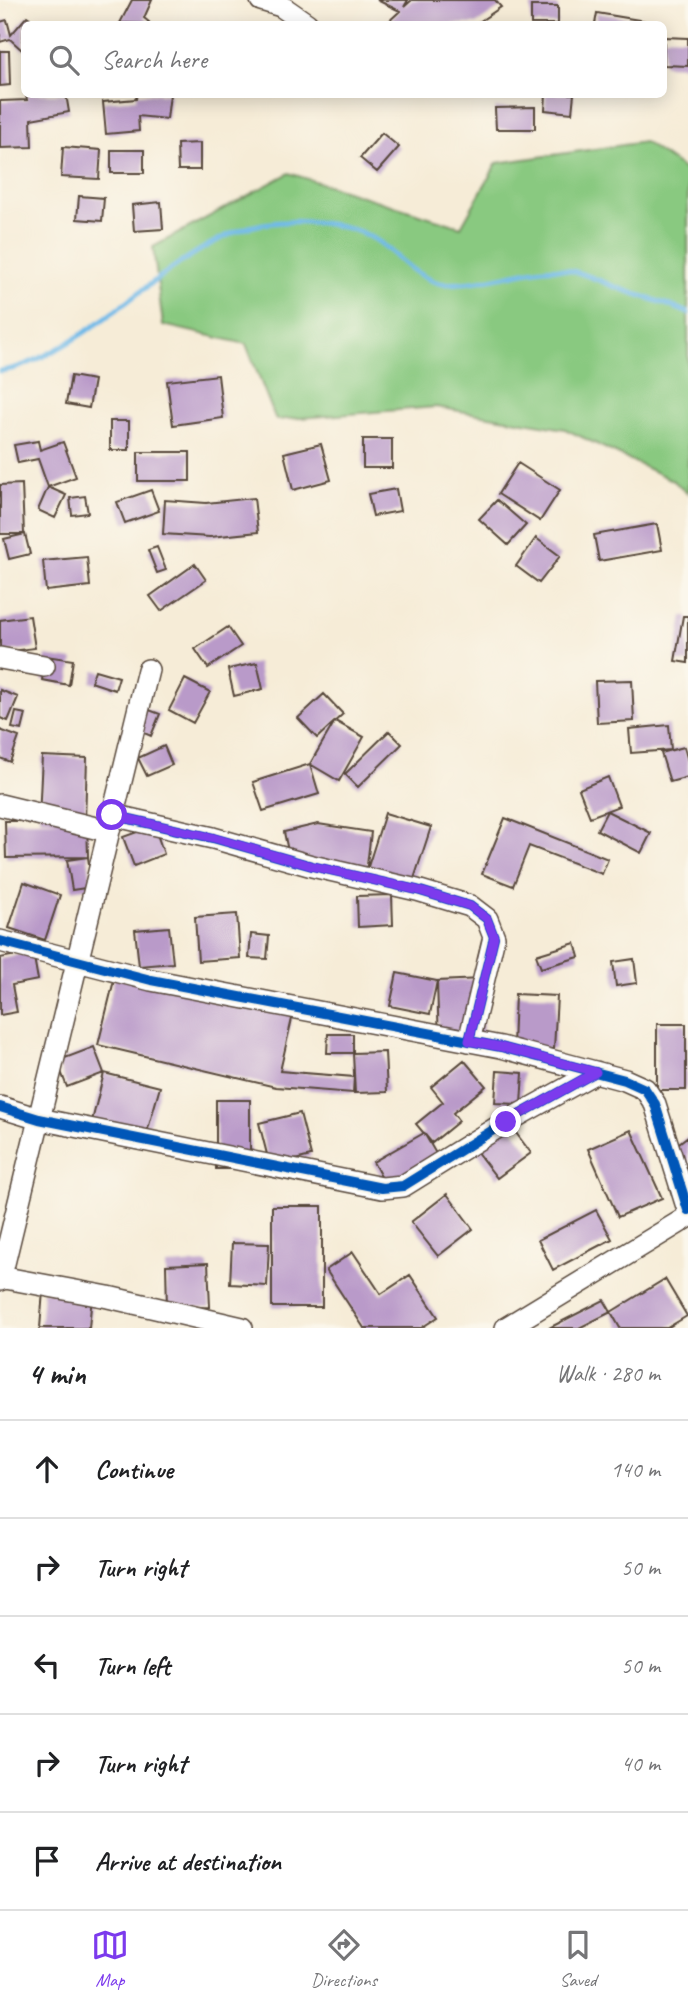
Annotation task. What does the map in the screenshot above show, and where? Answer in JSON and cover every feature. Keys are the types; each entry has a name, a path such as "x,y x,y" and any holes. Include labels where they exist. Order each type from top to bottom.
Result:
{"street":[{"path":"261,0 281,6 303,21"},
{"path":"0,658 44,666"},
{"path":"148,670 0,1278 73,1290 242,1328"},
{"path":"0,805 214,838 470,906 487,919 494,937 469,1041"},
{"path":"0,941 151,980 501,1047 625,1080 645,1089 655,1104 688,1210"},
{"path":"0,1107 39,1119 382,1188 403,1186 506,1122 596,1072"},
{"path":"506,1328 688,1217"}],"green space":[{"path":"644,142 688,172 688,494 674,481 565,429 436,407 276,420 246,344 163,325 153,247 289,173 461,227 497,163"}],"building":[{"path":"132,0 152,0 144,18 148,21 121,21"},
{"path":"377,0 408,0 404,7 412,0 495,0 501,7 480,21 389,21 400,11"},
{"path":"531,6 558,6 558,21 531,21"},
{"path":"597,13 645,21 596,21"},
{"path":"7,20 11,35 21,23 21,49 10,39 0,42 0,22"},
{"path":"667,37 688,38 688,66 667,65"},
{"path":"0,51 9,51 10,85 0,86"},
{"path":"67,98 69,112 31,119 32,147 0,148 0,101"},
{"path":"170,98 167,119 138,116 139,131 106,134 103,102"},
{"path":"546,98 574,98 572,113 545,110"},
{"path":"535,107 535,129 496,129 495,108"},
{"path":"382,133 399,147 377,172 360,158"},
{"path":"200,143 200,170 178,170 177,144"},
{"path":"63,147 101,150 99,179 61,177"},
{"path":"111,150 144,150 144,173 111,173"},
{"path":"79,196 104,198 102,221 77,219"},
{"path":"161,202 163,229 134,231 132,205"},
{"path":"218,375 223,418 173,425 167,381"},
{"path":"71,376 94,380 89,408 66,404"},
{"path":"110,421 129,421 129,450 110,450"},
{"path":"363,439 392,439 392,468 363,468"},
{"path":"38,441 40,450 63,442 76,477 48,487 38,459 18,463 14,445"},
{"path":"321,444 331,480 293,490 284,453"},
{"path":"138,452 190,452 190,481 138,481"},
{"path":"518,463 560,490 540,521 498,494"},
{"path":"22,484 24,534 0,534 0,485"},
{"path":"48,487 66,495 55,518 38,510"},
{"path":"396,489 400,511 373,516 368,494"},
{"path":"151,490 159,511 125,523 117,502"},
{"path":"85,496 88,513 72,515 70,498"},
{"path":"254,498 258,532 210,537 163,534 165,500 206,503"},
{"path":"497,500 526,525 508,545 479,519"},
{"path":"657,524 662,550 599,561 594,535"},
{"path":"25,534 30,554 9,559 4,539"},
{"path":"536,538 560,556 539,583 516,566"},
{"path":"157,547 166,570 157,573 148,550"},
{"path":"87,557 90,586 46,591 43,561"},
{"path":"195,564 206,580 161,611 150,596"},
{"path":"30,616 35,648 3,652 0,657 0,620"},
{"path":"683,616 688,616 688,663 675,661"},
{"path":"228,627 241,646 208,668 195,649"},
{"path":"46,656 73,660 69,685 42,680"},
{"path":"257,663 263,689 234,696 228,669"},
{"path":"95,670 119,677 115,690 91,682"},
{"path":"185,679 210,692 193,723 169,710"},
{"path":"632,680 634,721 597,723 595,681"},
{"path":"0,690 18,697 8,721 0,718"},
{"path":"324,694 343,714 317,738 298,718"},
{"path":"144,708 160,714 151,736 135,729"},
{"path":"16,712 26,714 22,730 12,728"},
{"path":"335,721 364,737 339,781 310,764"},
{"path":"669,725 671,750 631,753 629,729"},
{"path":"0,730 19,737 10,762 0,758"},
{"path":"389,731 402,744 358,787 345,774"},
{"path":"164,746 172,765 147,776 138,758"},
{"path":"684,747 688,761 688,777 670,782 661,753"},
{"path":"42,756 87,758 85,821 88,857 6,858 5,821 62,821 39,819"},
{"path":"310,764 319,794 263,811 253,782"},
{"path":"608,777 619,806 590,817 579,789"},
{"path":"607,811 651,833 641,853 597,830"},
{"path":"385,813 431,827 411,888 366,873"},
{"path":"505,818 608,859 602,874 529,846 513,886 482,874"},
{"path":"318,824 371,832 366,873 292,870 284,832"},
{"path":"154,826 164,854 134,866 123,837"},
{"path":"88,857 92,887 72,890 67,860"},
{"path":"24,882 60,895 45,940 9,928"},
{"path":"392,895 393,925 358,927 357,896"},
{"path":"237,914 240,958 198,961 195,917"},
{"path":"169,927 173,963 139,966 135,930"},
{"path":"251,934 269,936 267,959 249,958"},
{"path":"575,943 579,957 541,968 536,955"},
{"path":"33,952 38,980 12,985 17,1012 0,1015 0,958"},
{"path":"634,959 637,983 616,986 613,962"},
{"path":"117,968 294,1010 280,1071 354,1077 353,1093 276,1087 98,1045"},
{"path":"397,973 437,981 430,1014 390,1006"},
{"path":"481,979 483,1041 439,1042 437,981"},
{"path":"515,994 557,996 554,1049 513,1047"},
{"path":"657,1024 686,1024 686,1090 657,1090"},
{"path":"328,1034 353,1034 353,1053 327,1053"},
{"path":"94,1047 104,1073 67,1087 57,1061"},
{"path":"385,1052 387,1092 355,1093 353,1053"},
{"path":"464,1060 486,1086 453,1113 459,1121 432,1143 416,1124 443,1102 431,1087"},
{"path":"497,1071 523,1073 521,1104 495,1103"},
{"path":"104,1073 160,1087 146,1136 92,1121"},
{"path":"216,1100 250,1100 250,1169 216,1169"},
{"path":"300,1113 311,1156 270,1166 259,1123"},
{"path":"507,1121 531,1153 497,1178 473,1147"},
{"path":"631,1130 662,1198 618,1217 588,1149"},
{"path":"424,1133 442,1164 390,1193 373,1162"},
{"path":"688,1136 688,1173 670,1150"},
{"path":"447,1194 473,1229 438,1256 411,1222"},
{"path":"272,1206 322,1206 322,1307 272,1307"},
{"path":"596,1210 612,1239 553,1270 538,1240"},
{"path":"232,1243 269,1244 267,1286 230,1284"},
{"path":"353,1252 381,1294 410,1275 438,1317 421,1328 364,1328 326,1270"},
{"path":"208,1263 210,1307 167,1308 166,1265"},
{"path":"665,1279 687,1316 667,1328 620,1328 611,1312"},
{"path":"43,1291 92,1296 89,1328 40,1328"},
{"path":"604,1300 611,1312 579,1328 549,1328"}],"waterway":[{"path":"0,371 23,365 59,348 211,244 235,232 269,223 309,222 347,228 379,242 414,271 442,284 481,281 543,269 565,269 688,313"}],"cycle path":[{"path":"112,815 213,838 470,906 487,919 494,937 469,1041"},
{"path":"0,941 151,980 501,1047 625,1080 645,1089 655,1104 688,1210"},
{"path":"0,1107 39,1119 382,1188 403,1186 506,1122 596,1072"}],"route":[{"path":"112,815 214,838 312,866 444,897 470,906 487,919 494,937 469,1041 596,1072 506,1122"}]}
